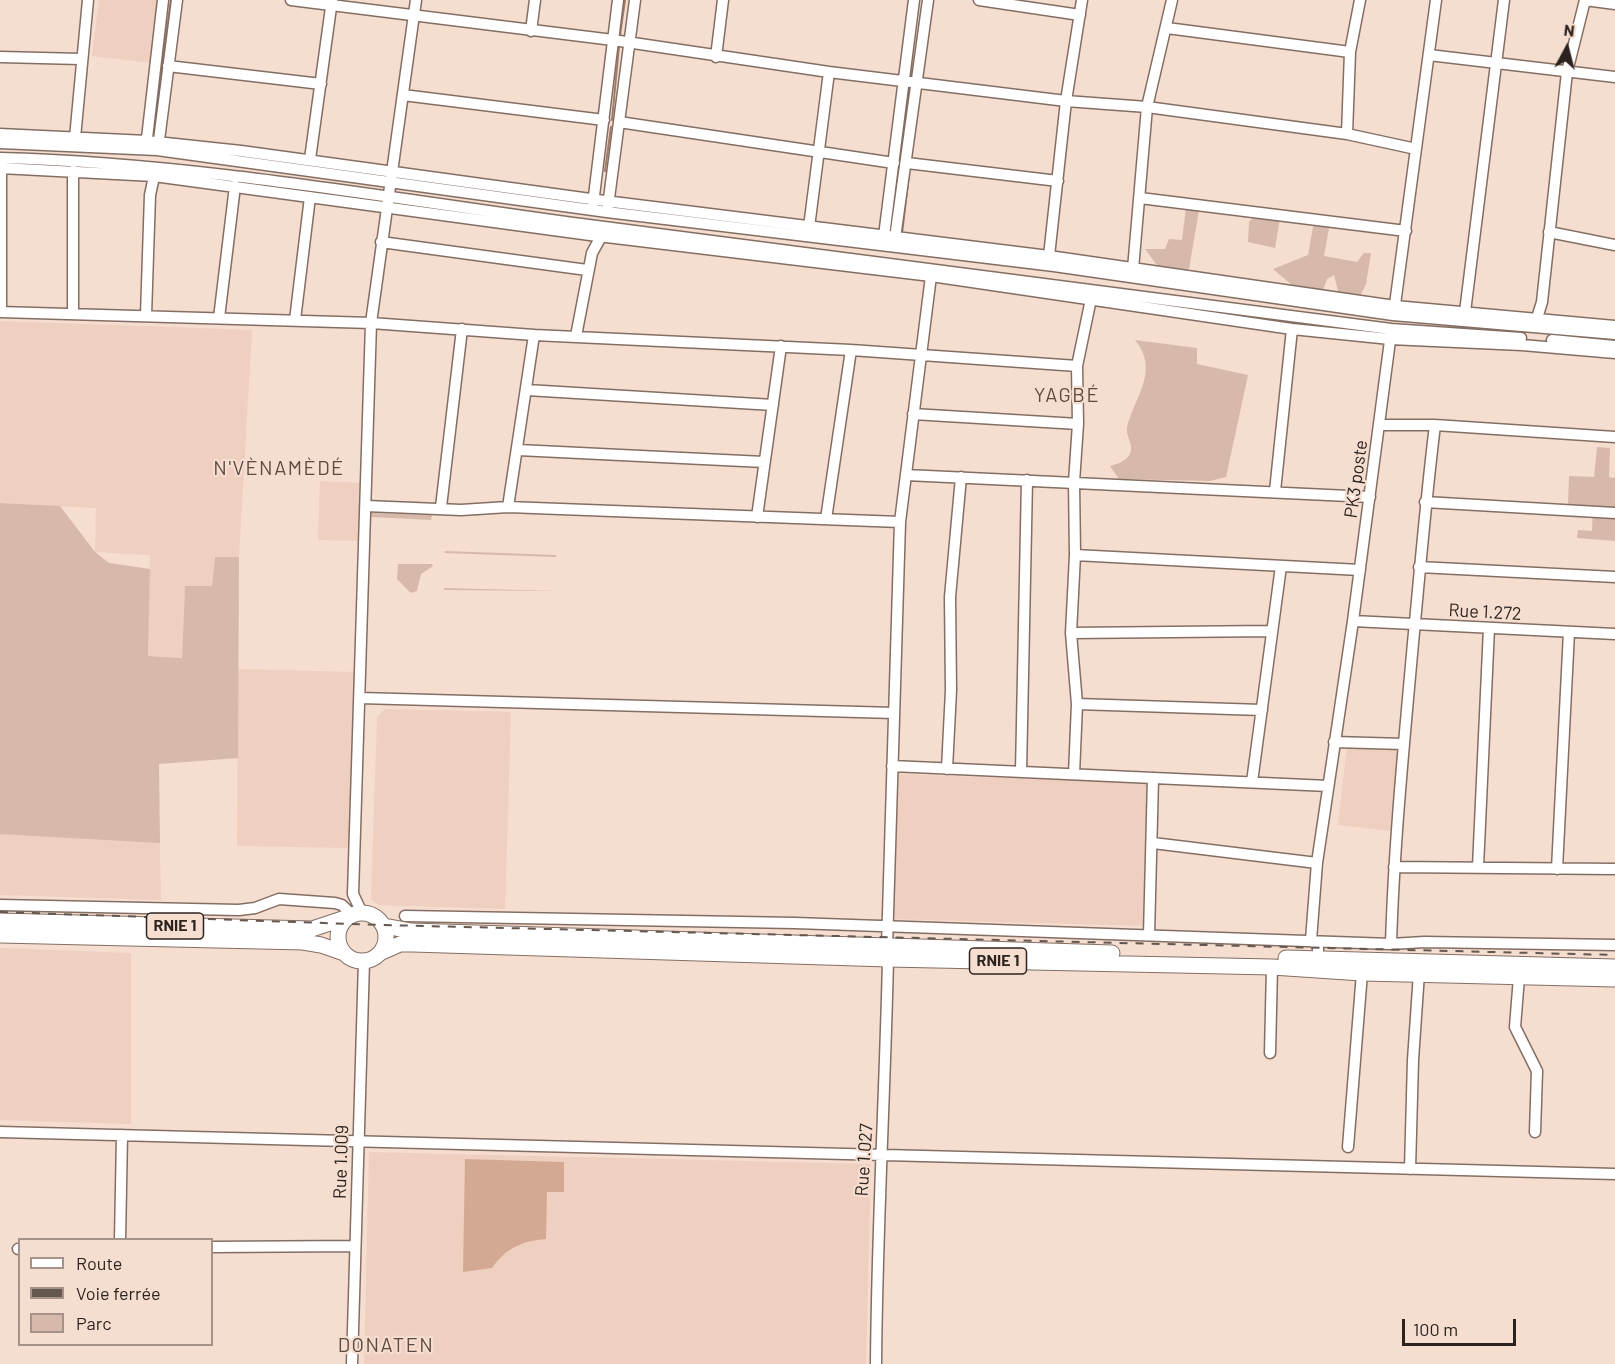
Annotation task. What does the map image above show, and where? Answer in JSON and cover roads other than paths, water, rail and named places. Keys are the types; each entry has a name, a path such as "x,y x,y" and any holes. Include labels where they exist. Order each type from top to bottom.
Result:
{"highway":[{"name":"RNIE 1","path":"0,921 312,929 354,915 376,917 384,926 411,931 1272,967 1362,973 1615,979"},
{"path":"344,953 338,936 340,926 354,915"},
{"path":"382,952 387,939 384,926"},
{"name":"RNIE 1","path":"0,935 303,942 321,945 344,953 353,960 364,961 400,944 413,944 1318,959 1615,967"}],"street":[{"path":"75,138 88,0"},
{"path":"146,315 152,146 163,0"},
{"path":"152,146 168,66 177,0"},
{"path":"291,0 613,40 829,72 918,81 1066,101 1147,107 1347,134 1416,149"},
{"path":"354,915 371,323 416,0"},
{"path":"531,31 535,0"},
{"path":"596,234 593,204 618,0"},
{"path":"576,336 587,270 596,234 608,206 635,0"},
{"path":"716,57 723,0"},
{"path":"889,237 894,163 914,0"},
{"path":"889,237 907,163 928,0"},
{"path":"979,0 1080,15"},
{"path":"1049,256 1066,101 1082,0"},
{"path":"1133,269 1147,107 1172,0"},
{"path":"1347,134 1350,52 1360,0"},
{"name":"PK3 poste","path":"1318,959 1318,946 1311,940 1317,863 1353,621 1436,0"},
{"path":"1465,312 1494,62 1504,0"},
{"path":"1537,318 1542,302 1567,72 1585,0 1615,4"},
{"path":"310,159 331,4"},
{"path":"1167,28 1350,52"},
{"path":"1429,55 1615,78"},
{"path":"0,57 81,59"},
{"path":"168,66 321,84"},
{"path":"809,227 829,72"},
{"path":"403,95 604,120"},
{"path":"619,122 894,163"},
{"path":"0,134 75,138 310,159 391,178"},
{"path":"0,143 152,146 1394,310 1615,334"},
{"path":"907,163 1058,181"},
{"path":"0,165 151,174 310,197 387,203"},
{"path":"0,165 151,174 387,203 596,234 1391,334 1615,353"},
{"path":"0,165 1,312 371,323 534,335 921,354 1077,366"},
{"path":"73,171 73,313"},
{"path":"219,318 235,186"},
{"path":"295,320 310,197"},
{"path":"1140,198 1406,231"},
{"path":"608,206 1049,256 1394,310 1465,312 1615,326"},
{"path":"1549,232 1615,245"},
{"path":"596,234 931,276 1292,328 1615,346"},
{"path":"381,242 587,270"},
{"name":"Rue 1.027","path":"876,1364 878,1209 883,1155 887,927 900,522 931,276"},
{"path":"1074,774 1077,704 1071,633 1075,555 1074,482 1078,424 1077,366 1091,299"},
{"path":"1275,491 1292,328"},
{"path":"441,507 462,329"},
{"path":"508,507 534,335"},
{"path":"757,517 781,346"},
{"path":"826,519 851,350"},
{"path":"527,390 773,405"},
{"path":"914,414 1078,424"},
{"path":"1380,425 1435,425 1615,437"},
{"path":"1391,944 1394,867 1419,567 1435,425"},
{"path":"518,450 764,462"},
{"path":"906,475 1370,497"},
{"path":"947,769 951,690 950,597 961,477"},
{"path":"1021,772 1027,480"},
{"path":"1425,502 1615,513"},
{"path":"366,506 441,507 460,510 508,507 900,522"},
{"path":"1075,555 1360,570"},
{"path":"1252,782 1281,566"},
{"path":"1419,567 1615,576"},
{"name":"Rue 1.272","path":"1353,621 1615,634"},
{"path":"1478,867 1489,628"},
{"path":"1071,633 1272,631"},
{"path":"1557,869 1569,632"},
{"path":"360,698 894,713"},
{"path":"1077,704 1262,710"},
{"path":"1334,742 1404,744"},
{"path":"892,766 1328,786"},
{"path":"1149,935 1153,778"},
{"path":"1153,843 1317,863"},
{"path":"1394,867 1615,870"},
{"path":"0,905 239,910 279,899 335,903 342,905 354,915"},
{"path":"405,916 576,917 1391,944 1424,942 1615,945"},
{"name":"Rue 1.009","path":"352,1364 364,961"},
{"path":"1270,1053 1272,967"},
{"path":"1348,1147 1362,973"},
{"path":"1410,1169 1413,1060 1419,973"},
{"path":"1519,977 1515,1027 1537,1071 1535,1132"},
{"path":"0,1132 1615,1174"},
{"path":"120,1238 122,1135"},
{"path":"213,1247 355,1246"}],"waterway":[{"path":"154,119 171,0"},
{"path":"620,35 625,0"},
{"path":"612,120 619,46"},
{"path":"605,171 611,127"},
{"path":"902,234 909,174"}],"railway":[{"path":"0,912 383,925 1615,955"}],"district":[{"name":"YAGBÉ","path":"1067,395"},
{"name":"N'VÈNAMÈDÉ","path":"279,468"},
{"name":"DONATEN","path":"386,1345"}]}
